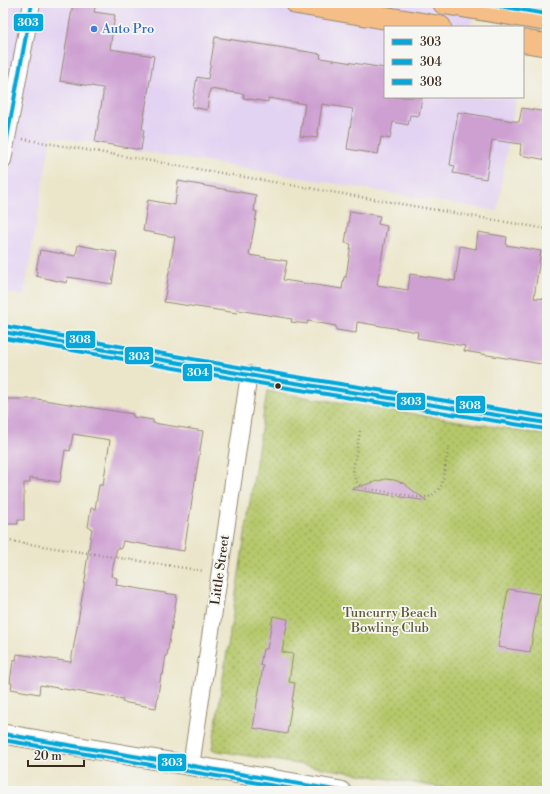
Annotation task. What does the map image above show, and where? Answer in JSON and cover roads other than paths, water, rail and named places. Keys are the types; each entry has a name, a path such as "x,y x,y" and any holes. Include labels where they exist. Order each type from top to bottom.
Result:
{"main road":[{"path":"297,3 434,26"},
{"path":"444,3 547,20"},
{"path":"524,41 547,45"}],"street":[{"path":"3,160 32,3"},
{"path":"3,332 283,381 547,423"},
{"name":"Little Street","path":"191,766 249,374"},
{"path":"3,734 341,791"}],"place":[{"name":"Auto Pro","path":"94,29"}],"park label":[{"name":"Tuncurry Beach Bowling Club","path":"390,620"}]}
